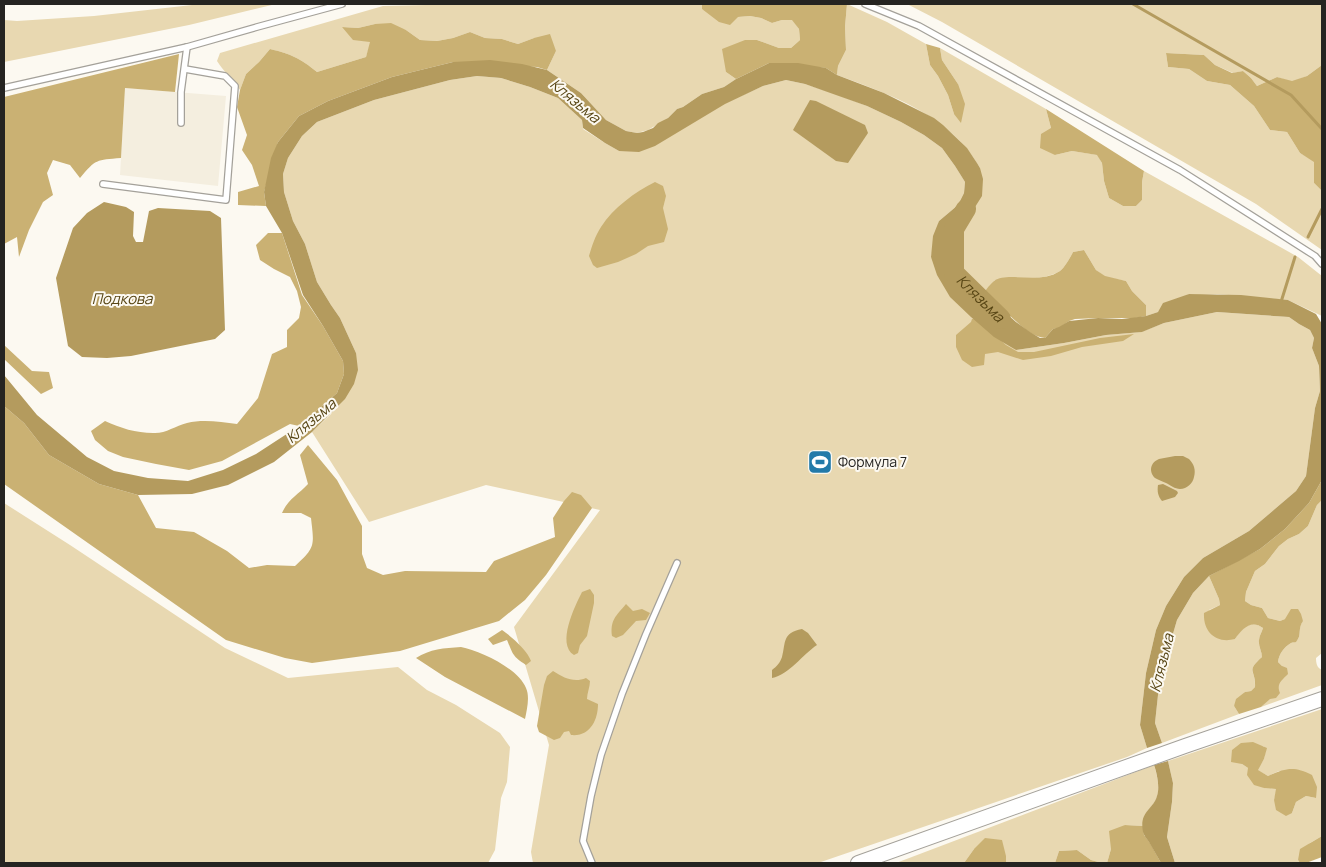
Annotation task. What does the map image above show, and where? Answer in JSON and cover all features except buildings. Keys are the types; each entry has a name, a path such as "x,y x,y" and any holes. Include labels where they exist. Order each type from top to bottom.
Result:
{"street":[{"path":"858,863 1138,762 1322,699"}],"lane":[{"path":"4,88 187,47 257,26 342,4"},
{"path":"865,4 919,26 1180,170 1315,256 1322,264"},
{"path":"181,123 181,92 187,47"},
{"path":"102,184 226,200 235,86 225,76 184,69"},
{"path":"592,863 583,841 601,755 622,694 677,563"}],"shaded area":[{"path":"201,4 276,4 189,25 4,62 4,20 17,21 94,16"},
{"path":"702,4 702,9 738,17 750,16 761,18 772,23 782,20 793,20 799,29 800,40 791,48 779,48 757,40 726,72 736,79 724,87 702,94 648,130 637,133 626,131 606,120 581,93 547,70 556,51 534,38 518,44 502,39 485,38 470,32 437,41 420,40 406,30 375,24 358,28 342,27 371,42 366,57 317,72 295,57 270,49 246,74 240,90 217,61 220,53 383,6"},
{"path":"702,4 847,4 846,50 838,66 837,75 826,68 769,63 736,79 726,72 722,49 745,40 757,40 779,48 791,48 800,40 799,29 792,20 772,23 750,16 738,17 730,25 719,22 702,9"},
{"path":"847,4 887,22 926,44 930,65 948,95 954,114 958,84 942,60 940,48 1046,109 1055,155 1072,151 1098,155 1102,163 1104,181 1109,198 1123,206 1136,206 1142,200 1144,171 1298,257 1322,276 1322,316 1288,300 1217,294 1189,294 1158,312 1146,316 1146,305 1132,291 1126,281 1105,277 1096,270 1084,250 1073,252 1064,267 1054,274 1028,279 995,280 979,299 970,292 960,278 950,252 950,240 956,228 970,215 980,168 953,134 918,109 837,75 838,66 846,50"},
{"path":"907,4 1322,4 1322,65 1307,76 1292,82 1277,77 1257,86 1243,71 1233,73 1215,65 1204,55 1166,53 1168,67 1189,69 1207,81 1230,85 1254,106 1270,130 1287,132 1300,153 1314,161 1314,183 1322,191 1322,250 1256,204 942,22"},
{"path":"391,23 406,30 420,40 437,41 470,32 485,38 502,39 518,44 550,34 556,51 547,70 537,67 453,62 392,77 328,101 299,116 278,142 264,192 266,206 238,205 238,192 259,186 252,165 242,150 247,135 237,107 240,90 246,74 270,49 295,57 317,72 366,57 370,42 353,40 342,27 358,28"},
{"path":"926,44 940,48 942,60 958,84 965,104 961,123 954,114 948,95 930,65"},
{"path":"1166,53 1204,55 1215,65 1232,73 1243,71 1257,86 1277,77 1292,81 1307,76 1322,65 1322,191 1314,183 1314,162 1300,153 1287,132 1270,130 1254,106 1230,85 1207,81 1189,69 1168,67"},
{"path":"179,54 175,92 125,88 121,158 97,162 80,178 70,165 53,160 47,173 53,195 43,202 29,230 19,257 17,237 4,244 4,97"},
{"name":"Формула 7","path":"477,76 501,78 558,98 582,120 583,129 619,151 763,86 786,80 833,93 901,122 942,148 965,182 964,193 958,205 939,221 931,257 1016,350 1106,335 1141,332 1164,323 1217,312 1289,317 1310,330 1314,338 1312,348 1319,366 1320,391 1315,408 1306,476 1296,491 1249,531 1203,558 1184,577 1166,606 1156,630 1146,673 1140,725 1147,748 1127,757 818,863 533,863 531,852 549,745 514,627 600,510 486,485 369,522 312,432 331,414 356,353 340,318 317,282 305,244 293,221 284,192 283,174 288,158 302,136 317,122 374,100 450,80"},
{"path":"125,88 226,96 218,186 120,175"},
{"path":"1046,109 1144,171 1142,200 1136,206 1123,206 1109,198 1104,181 1102,163 1097,155 1072,151 1055,155 1040,148 1041,134 1051,128"},
{"path":"655,182 663,186 666,196 663,208 668,229 664,242 648,246 618,262 597,268 593,265 589,256 595,237 601,227 625,201"},
{"path":"268,233 282,233 302,295 343,361 344,374 337,393 299,426 290,424 222,461 189,470 123,457 108,451 95,440 91,431 105,421 128,430 153,433 199,421 237,424 258,398 272,354 287,347 287,330 299,318 301,307 297,291 290,277 260,260 256,245"},
{"path":"1084,250 1096,270 1105,276 1126,281 1132,291 1146,305 1146,316 1135,318 1075,319 1059,328 1053,329 1045,338 1032,334 998,307 979,299 994,281 1000,278 1034,278 1052,275 1062,269 1073,252"},
{"path":"972,319 977,319 1006,345 1018,352 1034,352 1100,338 1134,334 1123,341 1082,347 1051,356 1023,360 998,352 985,354 984,365 972,367 962,360 956,347 956,335"},
{"path":"4,345 32,371 49,372 53,388 41,394 4,359"},
{"path":"4,406 24,423 49,455 99,484 138,495 156,528 194,532 227,551 249,568 267,565 295,566 310,550 313,540 311,518 301,513 282,513 290,501 308,484 300,455 308,445 337,480 362,526 362,554 367,568 383,575 405,571 486,572 494,561 555,537 553,518 572,492 581,495 592,508 546,575 525,600 499,621 400,651 312,663 285,658 226,640 4,484"},
{"path":"1322,480 1322,500 1317,505 1308,526 1279,546 1265,564 1255,571 1246,592 1245,601 1262,608 1268,618 1280,621 1285,619 1291,609 1298,609 1303,621 1297,641 1286,647 1278,662 1287,668 1288,674 1279,685 1280,693 1276,698 1270,699 1261,707 1239,714 1234,706 1236,699 1255,687 1252,671 1254,665 1262,657 1259,637 1263,628 1259,625 1247,626 1235,639 1228,640 1222,640 1212,635 1206,626 1204,613 1220,605 1209,576 1260,549 1285,529 1309,503"},
{"path":"1322,500 1322,653 1316,658 1317,665 1322,670 1322,685 1261,707 1271,697 1280,680 1282,666 1278,662 1279,656 1286,647 1298,639 1303,620 1285,619 1280,621 1268,618 1262,608 1245,601 1246,592 1255,571 1265,564 1279,546 1308,526 1317,505"},
{"path":"4,503 225,648 288,678 398,667 427,690 456,705 500,733 510,747 507,782 501,798 495,850 488,863 4,863"},
{"path":"1209,576 1220,605 1209,610 1235,639 1240,631 1247,626 1254,624 1263,628 1259,637 1262,657 1254,665 1252,671 1255,687 1251,691 1245,692 1234,706 1239,714 1162,743 1155,723 1165,661 1177,620 1193,593"},
{"path":"590,589 594,595 594,603 587,636 580,645 578,653 574,655 569,650 567,642 569,625 582,592"},
{"path":"626,604 633,611 642,609 650,613 646,620 636,621 623,635 616,638 612,636 613,622"},
{"path":"502,630 523,648 531,661 526,665 515,657 507,640 493,645 488,639"},
{"path":"461,647 498,661 522,681 528,695 525,719 445,677 416,658 432,651"},
{"path":"553,671 569,679 586,678 590,681 587,699 598,704 596,716 588,730 578,735 571,735 569,731 564,732 560,738 554,740 539,732 537,726 544,685 547,676"},
{"path":"1322,709 1322,836 1310,843 1298,860 1300,863 1175,863 1167,837 1173,783 1168,761","holes":["1263,746 1266,749 1264,759 1257,770 1268,776 1279,771 1316,798 1306,796 1296,802 1292,813 1274,800 1277,789 1264,788 1248,768 1242,764"]},
{"path":"1253,742 1267,748 1258,770 1268,776 1290,769 1300,770 1312,775 1317,787 1316,798 1306,796 1296,802 1292,813 1286,816 1276,810 1274,800 1276,789 1254,785 1247,775 1248,768 1242,764 1231,762 1232,750 1241,743"},
{"path":"1154,765 1158,785 1157,797 1145,816 1143,826 1125,825 1111,849 1107,863 1091,860 1077,850 1059,851 1055,863 1006,863 1006,856 974,849 964,863 896,863"},
{"path":"1125,825 1143,826 1144,835 1161,863 1107,863 1111,849 1109,831"},
{"path":"1322,836 1322,857 1306,863 1300,863 1298,860 1300,849"},
{"path":"985,838 1002,840 1006,863 964,863 974,849"},
{"path":"1077,850 1091,860 1102,863 1055,863 1059,851"}],"water":[{"path":"490,60 522,64 547,70 581,93 606,120 626,131 637,133 653,128 677,109 702,94 724,87 769,63 798,63 826,68 837,75 884,93 934,118 967,148 980,168 983,179 982,196 970,215 956,228 950,240 950,252 962,282 974,296 999,307 1016,322 1040,338 1045,338 1053,329 1069,321 1146,316 1158,312 1163,303 1189,294 1241,295 1288,300 1316,314 1322,324 1322,480 1309,503 1285,529 1260,549 1209,576 1193,593 1177,620 1165,661 1155,723 1162,743 1147,748 1140,725 1146,673 1156,630 1166,606 1184,577 1203,558 1249,531 1296,491 1306,476 1315,408 1320,391 1319,366 1312,348 1314,338 1310,330 1289,317 1217,312 1164,323 1142,332 1106,335 1016,350 994,337 971,317 950,297 937,275 931,257 933,236 939,221 958,205 964,193 965,182 942,148 901,122 867,106 805,84 786,80 763,86 725,104 655,146 639,152 619,151 605,143 583,128 582,120 558,98 501,78 477,76 450,80 374,100 317,122 302,136 288,158 283,174 284,192 293,221 305,244 317,282 340,318 356,353 358,370 354,384 345,399 312,432 274,462 228,485 192,494 138,495 99,484 49,455 24,423 4,406 4,375 37,415 87,457 114,471 148,478 188,481 223,470 256,454 299,426 337,393 344,374 343,361 303,295 282,233 266,206 264,192 271,158 278,142 299,116 328,101 392,77 453,62"},
{"path":"810,100 816,101 865,125 868,133 848,163 836,161 793,130"},
{"name":"Подкова","path":"104,202 126,207 134,212 133,236 136,242 143,242 149,211 158,208 210,211 221,218 225,330 215,339 131,356 107,358 82,357 68,346 56,278 73,228 87,213"},
{"path":"1183,456 1189,459 1194,467 1195,474 1192,481 1183,489 1156,479 1151,470 1156,460"},
{"path":"1163,484 1177,491 1178,493 1175,497 1162,501 1158,494 1158,485"},
{"path":"802,629 808,633 817,645 790,669 772,678 772,670 781,659 786,639 791,633"},
{"path":"1168,761 1173,783 1167,837 1175,863 1161,863 1144,835 1142,825 1145,815 1158,793 1158,780 1154,765"}],"waterway":[{"path":"1133,4 1291,95 1322,129"},
{"name":"Клязьма","path":"966,209 954,229 954,273 1001,319"},
{"path":"1308,237 1322,209"},
{"path":"1281,302 1295,257"}],"place":[{"name":"Формула 7","path":"820,462"}]}
